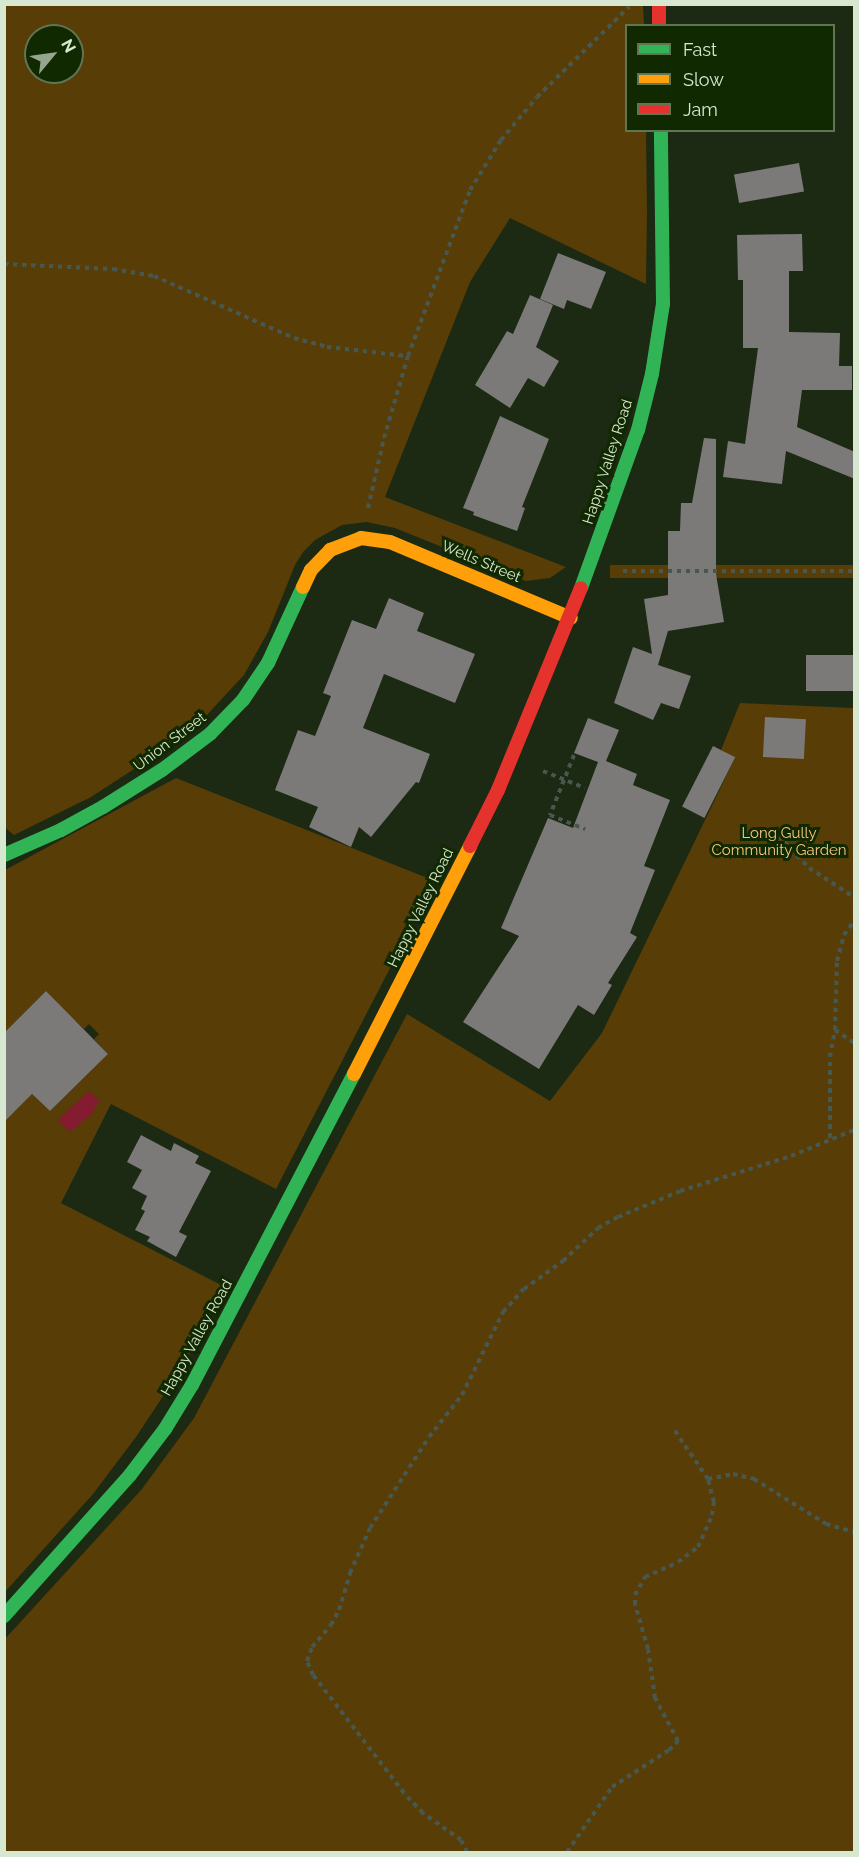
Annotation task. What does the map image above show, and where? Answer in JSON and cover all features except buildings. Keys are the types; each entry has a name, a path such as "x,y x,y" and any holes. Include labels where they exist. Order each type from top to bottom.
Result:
{"street":[{"path":"659,4 659,24"},
{"name":"Happy Valley Road","path":"4,1616 130,1475 165,1429 192,1385 412,964 493,800 570,618 635,442 659,342 663,304 660,132"},
{"name":"Union Street","path":"4,855 61,830 111,802 162,770 210,734 243,700 268,663 311,570 330,550 361,538 379,540"},
{"name":"Wells Street","path":"379,540 401,546 570,618"}],"path":[{"path":"361,538 384,438 408,356 470,190 501,140 537,97 631,4"},
{"path":"4,264 113,270 154,276 294,338 327,347 408,356"},
{"path":"623,571 855,572"},
{"path":"574,755 550,815 585,829"},
{"path":"543,771 585,788"},
{"path":"772,829 809,868 855,897"},
{"path":"830,1137 830,1057 835,1030 840,946 855,921"},
{"path":"835,1030 855,1043"},
{"path":"467,1852 461,1840 423,1813 404,1793 313,1675 307,1660 312,1647 331,1625 339,1610 350,1573 370,1528 429,1437 462,1395 503,1312 524,1289 563,1261 598,1228 618,1217 680,1191 791,1156 830,1137 855,1130"},
{"path":"567,1852 612,1787 669,1750 678,1741 655,1698 648,1649 636,1613 635,1595 645,1577 684,1558 698,1547 712,1515 714,1502 708,1479 673,1428"},
{"path":"708,1479 733,1473 743,1475 754,1479 826,1524 855,1532"}],"green space":[{"path":"4,5 643,5 644,24 625,24 625,132 646,132 646,284 510,218 470,282 385,497 566,567 550,578 526,581 395,528 367,522 342,525 315,540 303,552 295,565 268,632 244,675 191,732 91,797 14,835 4,827"},
{"path":"610,565 854,565 854,578 610,578"},
{"name":"Long Gully Community Garden","path":"740,703 854,708 854,1852 5,1852 4,1640 142,1489 194,1418 407,1014 550,1101 602,1033 735,758 721,750"},
{"path":"176,778 435,881 276,1189 111,1104 61,1203 225,1287 185,1363 136,1437 93,1494 5,1592 5,1102 14,1112 32,1094 50,1111 108,1054 94,1039 99,1034 89,1024 84,1029 68,1014 55,1019 64,1010 46,991 5,1032 5,870"}],"shaded area":[{"path":"89,1091 100,1102 93,1109 95,1111 70,1132 58,1120"}],"traffic: fast":[{"path":"581,588 638,430 652,374 663,304 661,132"},
{"path":"4,855 61,830 103,807 162,770 210,734 243,700 268,663 303,587"},
{"path":"4,1616 130,1475 165,1429 192,1385 354,1074"}],"traffic: slow":[{"path":"303,587 311,570 330,550 361,538 390,542 571,618"},
{"path":"354,1074 470,846"}],"traffic: jam":[{"path":"659,4 659,24"},
{"path":"470,846 498,790 581,588"}]}
